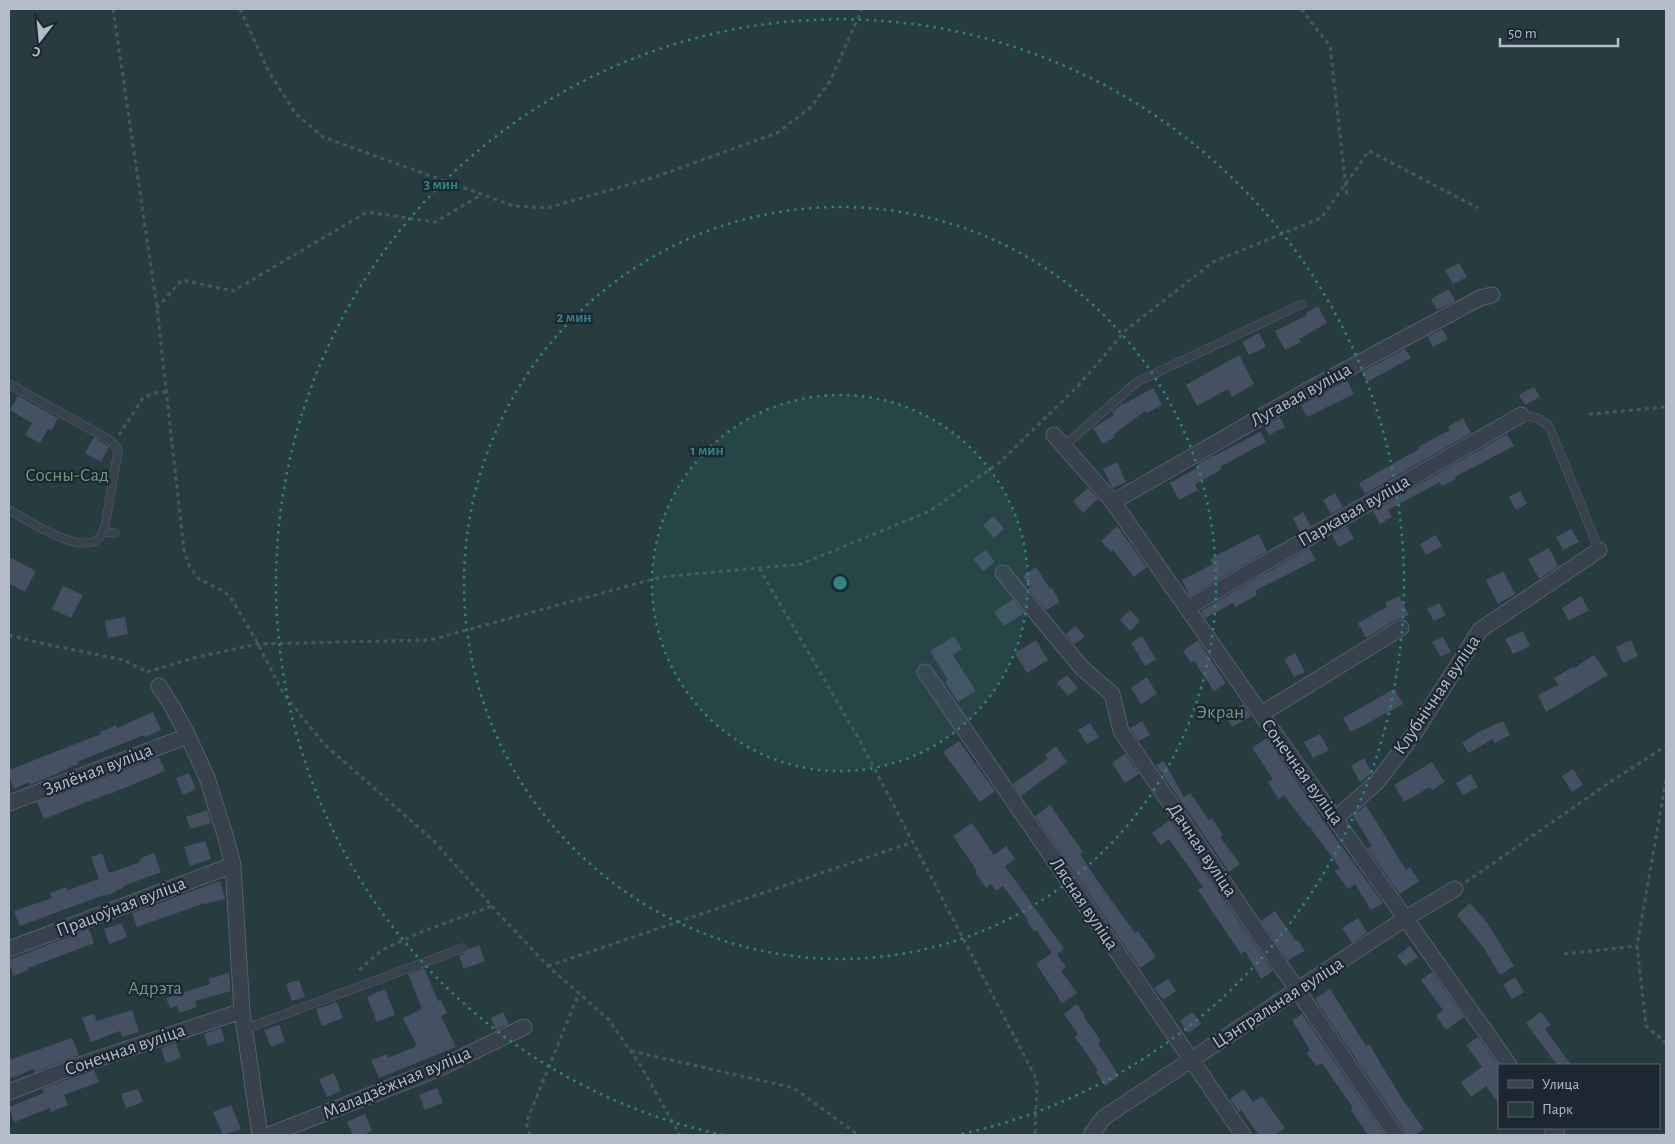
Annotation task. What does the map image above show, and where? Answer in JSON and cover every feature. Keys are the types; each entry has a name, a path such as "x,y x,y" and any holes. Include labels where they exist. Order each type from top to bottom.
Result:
{"street":[{"name":"Лугавая вуліца","path":"1113,502 1308,390 1480,298 1492,295"},
{"name":"Паркавая вуліца","path":"1187,608 1521,415"},
{"name":"Сонечная вуліца","path":"1059,440 1113,502 1508,1064"},
{"name":"Клубнічная вуліца","path":"1336,819 1377,782 1414,734 1480,630 1599,550"},
{"name":"Дачная вуліца","path":"1003,573 1082,668 1112,694 1121,731 1396,1135"},
{"path":"1261,714 1401,628"},
{"name":"Лясная вуліца","path":"926,672 1243,1135"},
{"path":"159,686 188,736 207,778 233,865 242,1011 260,1135"},
{"name":"Зялёная вуліца","path":"9,803 188,736"},
{"name":"Працоўная вуліца","path":"9,949 233,865"},
{"name":"Цэнтральная вуліца","path":"1091,1135 1102,1118 1298,991 1406,918 1455,889"},
{"name":"Сонечная вуліца","path":"9,1092 76,1066 242,1011"},
{"name":"Маладзёжная вуліца","path":"268,1135 440,1068 524,1027"}],"lane":[{"path":"1059,440 1137,382 1302,304"},
{"path":"9,384 108,439 118,451 105,526 100,537 92,543 66,540 9,510"},
{"path":"1521,415 1538,418 1549,426 1599,550"},
{"path":"103,532 116,533"},
{"path":"245,1029 463,948"}],"path":[{"path":"113,9 157,308 184,551 190,567 198,579 225,592 233,601 283,693 324,744 434,841 548,966 608,1019 631,1051 680,1135"},
{"path":"240,9 269,72 296,113 323,137 514,206 547,208 652,178 777,133 810,108 830,81 862,9"},
{"path":"1301,9 1330,46 1346,197"},
{"path":"147,672 258,644 430,640 661,577 801,564 930,512 1000,462 1078,386 1126,330 1213,262 1321,218 1369,151 1478,208"},
{"path":"157,308 182,280 233,292 367,212 435,222 481,195"},
{"path":"114,444 143,398 154,393 166,392"},
{"path":"1590,414 1666,407"},
{"path":"759,568 860,739 1037,1080 1035,1135"},
{"path":"9,634 40,643 124,660 147,672 159,686"},
{"path":"1455,889 1610,782 1666,746"},
{"path":"1666,780 1637,946 1646,1026 1666,1043"},
{"path":"548,966 913,842"},
{"path":"359,970 382,950 421,932 492,906"},
{"path":"1564,954 1637,946"},
{"path":"530,1135 526,1123 579,994"},
{"path":"631,1051 794,1088 858,1135"}],"green space":[{"path":"9,9 1666,9 1666,1135 9,1135"}],"building":[{"path":"1459,263 1467,277 1453,284 1445,270"},
{"path":"1449,289 1455,301 1437,310 1431,299"},
{"path":"1318,306 1327,323 1299,339 1301,342 1285,350 1275,331 1307,315 1306,313"},
{"path":"1442,329 1448,339 1433,347 1428,337"},
{"path":"1259,333 1266,347 1249,355 1242,342"},
{"path":"1405,349 1411,358 1367,382 1362,372"},
{"path":"1239,355 1254,384 1232,397 1228,389 1197,406 1186,385"},
{"path":"1347,380 1354,394 1307,417 1301,405"},
{"path":"1534,387 1540,397 1525,405 1519,395"},
{"path":"1153,388 1162,405 1147,413 1145,411 1113,435 1115,437 1103,444 1093,428 1114,415 1112,412 1123,403"},
{"path":"18,396 58,418 51,431 48,429 40,443 25,435 32,423 10,410"},
{"path":"1280,417 1285,427 1269,435 1264,426"},
{"path":"1463,418 1471,433 1365,494 1359,483 1450,430 1448,427"},
{"path":"1260,432 1266,442 1220,467 1221,470 1195,484 1198,490 1179,500 1170,483 1199,467 1198,464"},
{"path":"1507,434 1514,446 1455,477 1456,479 1442,486 1440,482 1388,510 1392,517 1380,524 1373,511"},
{"path":"94,437 109,447 101,462 85,453"},
{"path":"1117,462 1126,482 1113,488 1103,469"},
{"path":"1088,488 1098,499 1083,513 1073,501"},
{"path":"1520,491 1527,504 1516,510 1509,497"},
{"path":"1335,493 1343,507 1331,514 1323,500"},
{"path":"1303,512 1311,526 1300,532 1293,518"},
{"path":"994,516 1004,529 994,538 983,525"},
{"path":"1117,526 1147,567 1134,577 1113,550 1111,552 1101,541"},
{"path":"1347,526 1354,539 1339,547 1332,535"},
{"path":"1571,529 1579,542 1563,550 1556,537"},
{"path":"1258,534 1267,551 1190,596 1182,580 1213,564 1210,559"},
{"path":"1436,535 1442,546 1426,555 1420,544"},
{"path":"1309,548 1316,560 1255,591 1257,595 1235,607 1233,603 1205,618 1201,611"},
{"path":"1549,548 1558,566 1539,579 1528,559"},
{"path":"986,550 995,562 983,571 973,559"},
{"path":"9,557 36,571 25,592 9,583"},
{"path":"1036,567 1060,602 1046,610 1028,589 1030,587 1023,576"},
{"path":"1503,571 1515,594 1498,604 1486,580"},
{"path":"63,586 83,595 71,618 52,609"},
{"path":"1399,596 1409,615 1396,620 1366,638 1358,623 1387,607 1385,603"},
{"path":"1581,596 1589,610 1569,621 1562,608"},
{"path":"1013,599 1024,613 1004,626 994,612"},
{"path":"1439,603 1446,615 1434,621 1427,609"},
{"path":"1130,610 1140,621 1130,631 1120,620"},
{"path":"125,617 128,634 108,638 105,621"},
{"path":"1076,626 1085,637 1074,644 1066,634"},
{"path":"1523,631 1530,646 1513,654 1505,639"},
{"path":"954,636 962,649 953,655 976,691 958,702 945,682 948,680 930,651"},
{"path":"1142,636 1156,659 1145,666 1131,643"},
{"path":"1443,637 1451,652 1441,657 1432,642"},
{"path":"1036,640 1048,660 1027,673 1015,653"},
{"path":"1198,640 1226,683 1214,691 1194,661 1191,663 1183,651"},
{"path":"1631,640 1638,656 1623,663 1616,647"},
{"path":"1295,653 1305,672 1294,677 1284,659"},
{"path":"1594,655 1608,675 1546,712 1538,695 1558,685 1554,678"},
{"path":"1067,675 1078,688 1068,696 1057,683"},
{"path":"1147,677 1157,694 1141,704 1131,688"},
{"path":"1394,689 1403,704 1351,732 1343,718"},
{"path":"1243,704 1251,716 1232,727 1225,715"},
{"path":"153,712 161,730 77,762 78,764 45,779 30,785 29,782 14,789 9,776 9,770 101,734 100,732 116,725 117,728"},
{"path":"1142,721 1150,735 1139,741 1130,728"},
{"path":"1503,721 1510,735 1495,743 1492,739 1469,753 1462,743 1479,732"},
{"path":"1090,723 1099,737 1087,744 1078,730"},
{"path":"1320,734 1329,750 1313,758 1304,742"},
{"path":"1267,738 1331,832 1383,903 1371,910 1355,884 1348,889 1335,871 1340,868 1309,826 1284,795 1278,799 1268,782 1273,779 1252,748"},
{"path":"959,741 995,791 980,802 943,752"},
{"path":"1056,746 1067,762 1021,796 1013,784 1048,759 1045,755"},
{"path":"1125,754 1139,774 1125,783 1112,763"},
{"path":"159,757 165,771 44,819 37,802"},
{"path":"1364,758 1372,773 1360,782 1351,766"},
{"path":"1164,761 1184,797 1190,793 1209,820 1212,818 1223,835 1220,837 1240,864 1229,872 1156,765"},
{"path":"1432,762 1445,782 1432,790 1430,787 1404,802 1394,785"},
{"path":"1573,769 1583,785 1572,792 1562,776"},
{"path":"189,773 196,789 183,795 176,778"},
{"path":"1471,774 1478,787 1463,795 1456,783"},
{"path":"1050,805 1083,852 1080,854 1101,886 1135,933 1138,931 1156,957 1140,968 1035,816"},
{"path":"1366,805 1406,870 1410,867 1419,881 1400,894 1367,848 1372,846 1353,816"},
{"path":"207,810 211,823 190,829 186,817"},
{"path":"1170,820 1273,971 1261,979 1245,951 1241,954 1198,890 1203,887 1169,839 1161,845 1152,833"},
{"path":"972,823 994,855 1006,846 1015,859 1005,866 1064,949 1057,954 1066,967 1061,971 1077,993 1062,1003 1036,964 1052,953 1036,930 1034,932 1028,920 1003,886 996,891 991,884 986,888 975,872 977,871 953,836"},
{"path":"205,841 211,859 190,866 184,847"},
{"path":"102,853 109,873 140,862 139,859 154,853 161,872 123,886 123,888 116,892 20,926 14,911 52,898 50,893 67,887 68,890 99,879 91,857"},
{"path":"220,881 225,899 205,903 137,927 132,913"},
{"path":"1470,903 1486,921 1514,966 1500,975 1483,947 1457,915"},
{"path":"1275,911 1305,951 1288,960 1261,921"},
{"path":"1358,918 1367,932 1352,943 1342,928"},
{"path":"122,923 127,937 109,944 104,929"},
{"path":"89,929 94,943 28,968 29,970 13,976 9,960"},
{"path":"479,945 485,961 464,969 459,956 468,949"},
{"path":"1410,946 1418,957 1405,966 1397,956"},
{"path":"424,968 438,1001 441,1000 447,1013 441,1016 456,1047 379,1078 371,1060 387,1054 388,1058 417,1046 403,1018 422,1009 408,974"},
{"path":"1432,972 1464,1017 1446,1030 1436,1016 1443,1010 1421,980"},
{"path":"229,973 231,991 195,1001 197,1007 179,1013 177,1006 170,1008 166,998 210,984 209,979"},
{"path":"1515,977 1524,992 1512,999 1503,985"},
{"path":"1168,979 1176,991 1163,1000 1154,988"},
{"path":"299,980 305,997 292,1001 286,984"},
{"path":"385,989 395,1015 377,1022 367,997"},
{"path":"1330,989 1366,1046 1369,1044 1401,1097 1424,1129 1415,1135 1405,1135 1404,1130 1315,999"},
{"path":"337,1002 343,1018 322,1026 316,1009"},
{"path":"1077,1004 1101,1041 1098,1043 1119,1076 1105,1086 1096,1072 1098,1070 1075,1037 1078,1034 1064,1014"},
{"path":"132,1010 139,1032 122,1037 120,1031 91,1042 82,1018 94,1014 97,1021"},
{"path":"503,1012 509,1024 496,1030 491,1018"},
{"path":"1192,1012 1201,1024 1188,1033 1180,1021"},
{"path":"1541,1012 1551,1025 1545,1029 1570,1064 1556,1064 1526,1023"},
{"path":"1302,1014 1385,1135 1368,1135 1351,1110 1353,1108 1322,1063 1316,1066 1307,1053 1310,1050 1292,1020"},
{"path":"279,1025 285,1041 271,1047 264,1030"},
{"path":"221,1028 225,1041 208,1046 204,1034"},
{"path":"1478,1037 1498,1066 1498,1103 1486,1086 1471,1097 1461,1082 1482,1067 1466,1045"},
{"path":"72,1038 79,1055 35,1072 34,1069 9,1079 9,1060"},
{"path":"176,1043 181,1058 166,1063 161,1048"},
{"path":"94,1070 99,1082 64,1095 68,1105 51,1112 50,1108 14,1122 9,1107 44,1093 42,1089"},
{"path":"334,1073 341,1091 327,1097 319,1079"},
{"path":"437,1088 443,1103 425,1110 419,1095"},
{"path":"138,1089 143,1102 126,1108 121,1094"},
{"path":"1244,1089 1253,1102 1262,1096 1285,1128 1275,1135 1259,1135 1241,1110 1239,1112 1230,1099"},
{"path":"231,1105 241,1129 223,1135 213,1112"},
{"path":"365,1114 372,1131 363,1135 353,1135 347,1122"}],"park label":[{"name":"Сосны-Сад","path":"67,475"},
{"name":"Экран","path":"1220,712"},
{"name":"Адрэта","path":"155,988"}]}
